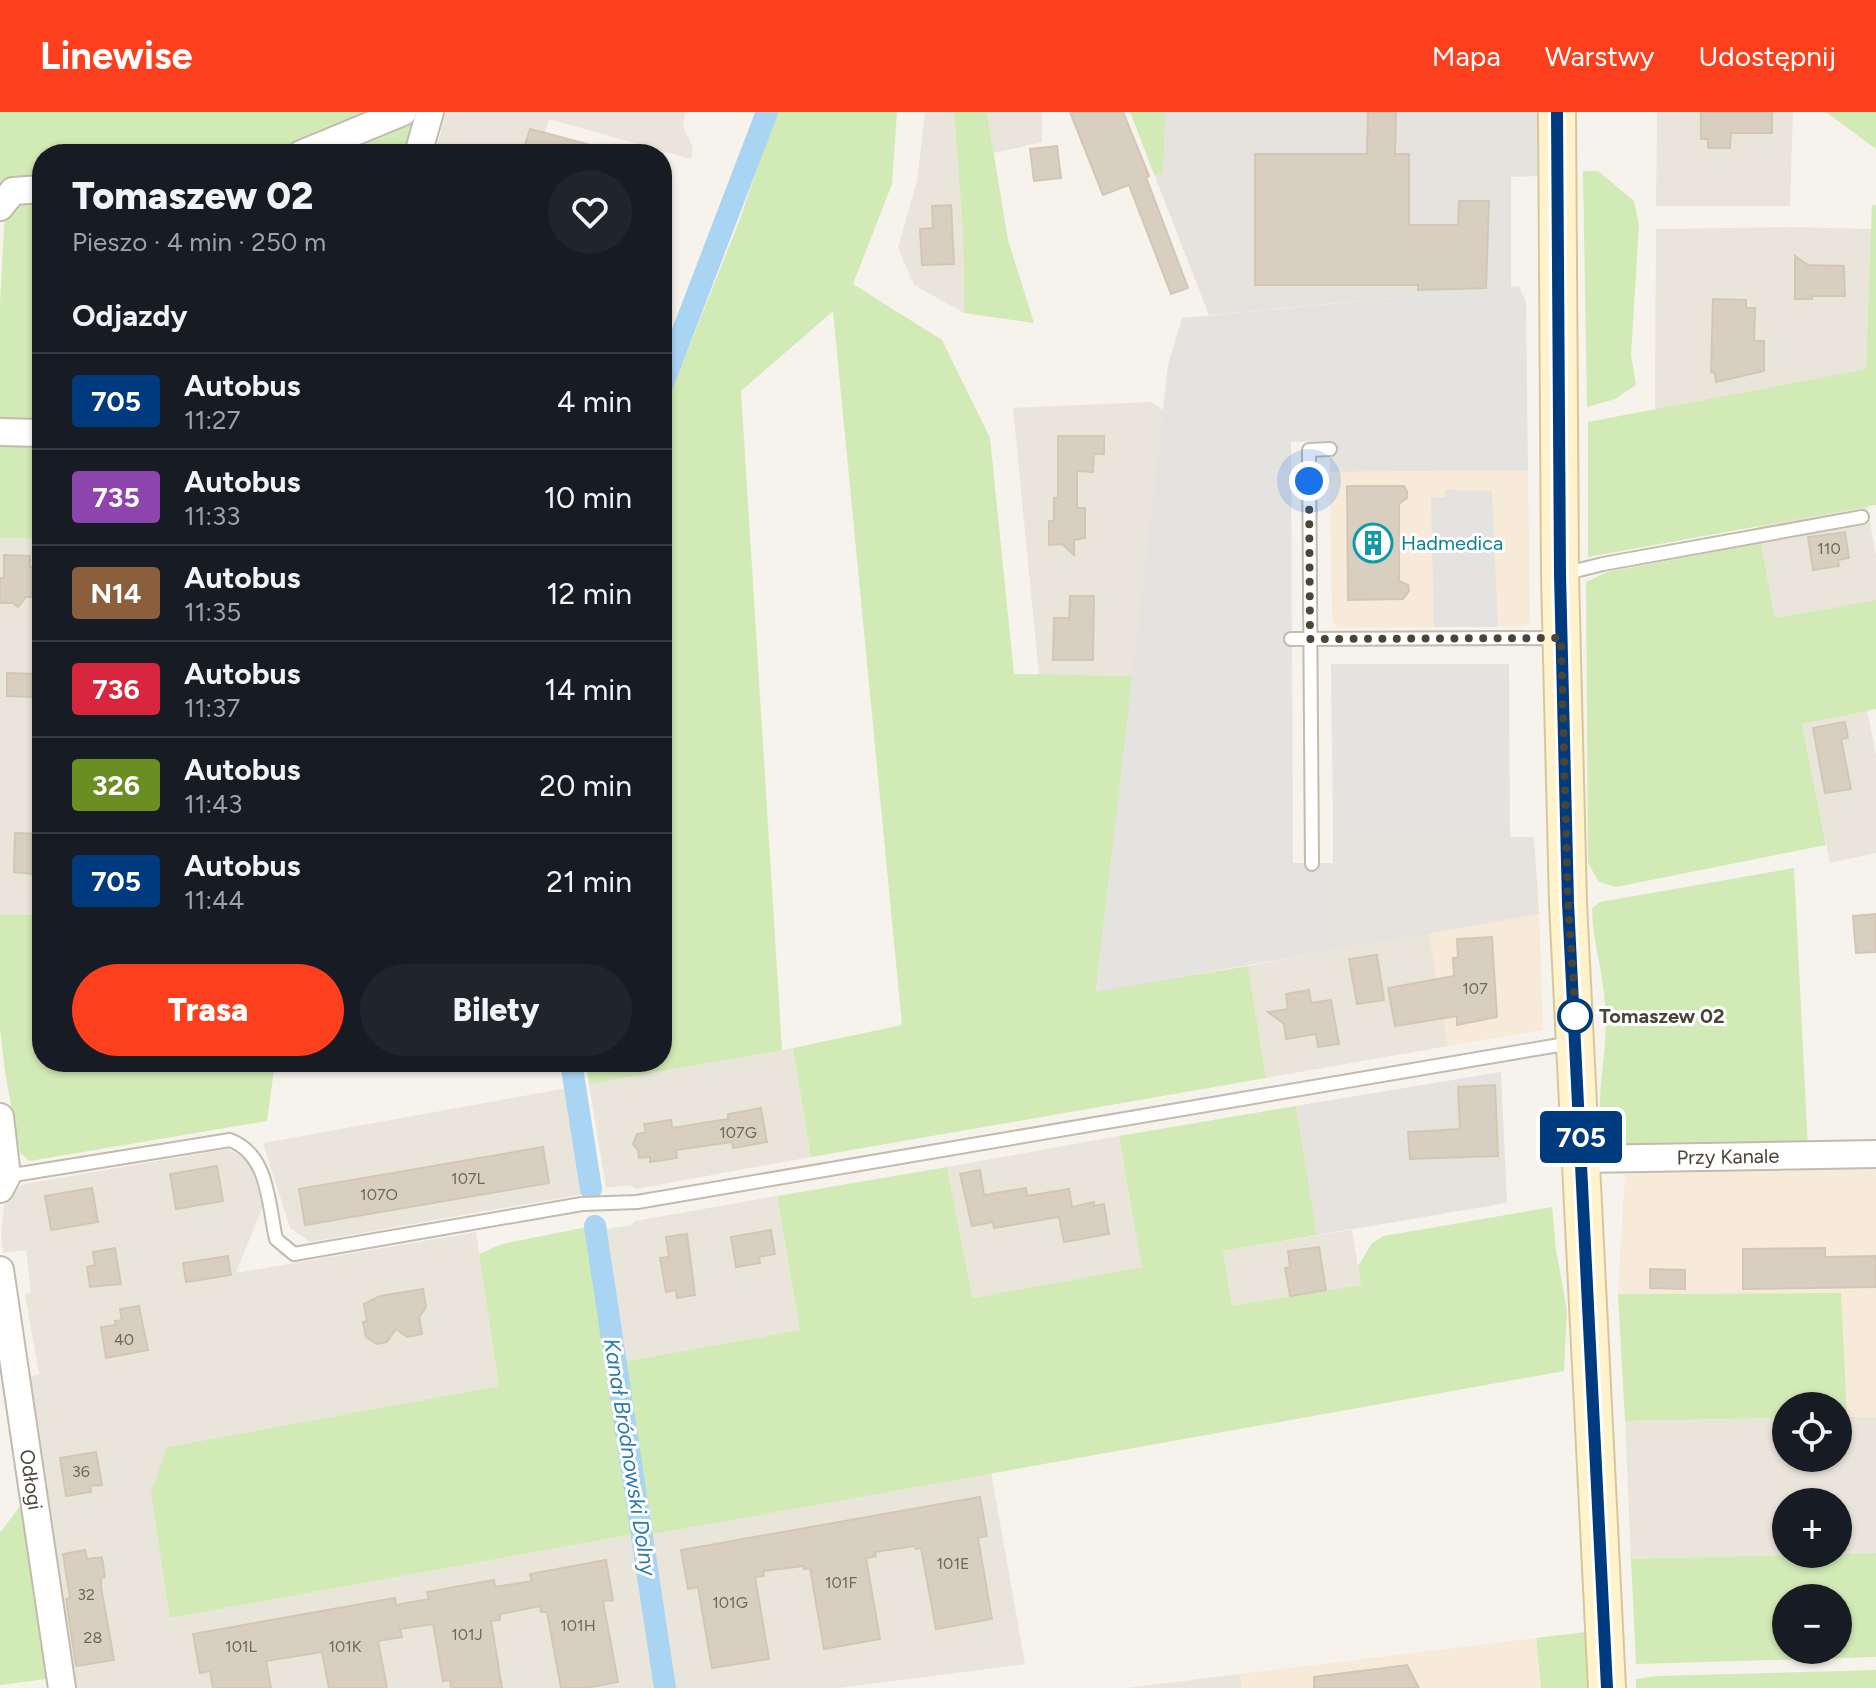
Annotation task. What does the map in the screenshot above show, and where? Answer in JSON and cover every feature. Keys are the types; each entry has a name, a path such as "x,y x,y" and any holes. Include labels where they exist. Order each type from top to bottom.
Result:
{"main road":[{"path":"1557,112 1560,575 1568,903 1607,1688"}],"street":[{"path":"325,144 403,112"},
{"path":"421,144 430,112"},
{"path":"0,207 13,191 32,190"},
{"path":"0,432 32,433"},
{"path":"0,1117 3,1182"},
{"name":"Przy Kanale","path":"1582,1159 1876,1154"},
{"name":"Odłogi","path":"0,1270 62,1688"}],"lane":[{"path":"1312,864 1309,450 1330,449"},
{"path":"1560,575 1603,564 1862,517"},
{"path":"1291,639 1561,638"},
{"path":"3,1182 230,1140 245,1146 261,1168 276,1239 294,1254 582,1204 653,1200 1577,1043"}],"shaded area":[{"path":"446,112 685,112 683,126 693,148 691,159 672,154 672,144 638,144 549,119 541,144 438,144"},
{"path":"925,112 954,112 963,233 964,313 914,285 898,248 917,181"},
{"path":"987,112 1042,112 1042,142 994,153"},
{"path":"1160,112 1537,112 1539,176 1511,177 1511,287 1209,315 1154,174"},
{"path":"1657,112 1793,112 1790,206 1656,206"},
{"path":"1656,229 1872,229 1866,369 1655,410"},
{"path":"1519,286 1526,302 1528,470 1330,472 1329,441 1291,442 1293,863 1333,863 1333,950 1096,992 1168,365 1182,318"},
{"path":"1151,402 1163,410 1133,676 1039,675 1013,408"},
{"path":"1528,470 1530,626 1338,628 1332,620 1330,472"},
{"path":"1445,490 1492,491 1498,627 1434,627 1431,498 1445,497"},
{"path":"1867,506 1876,556 1876,600 1775,618 1758,526"},
{"path":"0,538 32,539 32,915 0,915"},
{"path":"1331,664 1509,664 1510,837 1333,836"},
{"path":"1867,710 1876,755 1876,853 1830,863 1802,724"},
{"path":"1333,836 1534,837 1539,914 1333,950"},
{"path":"1539,914 1543,1030 1448,1046 1429,932"},
{"path":"1429,932 1448,1046 1266,1078 1248,966"},
{"path":"793,1048 811,1157 636,1189 631,1185 606,1188 589,1084 672,1072 672,1069"},
{"path":"1501,1072 1507,1203 1317,1235 1296,1106"},
{"path":"568,1088 583,1194 310,1242 290,1228 263,1143"},
{"path":"1119,1136 1143,1267 971,1298 947,1167"},
{"path":"228,1149 250,1161 263,1206 236,1273 476,1232 499,1386 167,1447 170,1618 634,1534 659,1688 75,1688 51,1538 31,1377 39,1374 25,1294 31,1292 26,1250 3,1253 1,1234 5,1196 24,1184"},
{"path":"1876,1164 1876,1417 1852,1417 1852,1392 1846,1392 1841,1293 1618,1294 1625,1173"},
{"path":"777,1196 800,1330 621,1362 601,1230"},
{"path":"1352,1230 1361,1285 1232,1307 1223,1251"},
{"path":"1852,1417 1876,1417 1876,1553 1852,1554 1852,1488 1772,1488 1772,1556 1631,1559 1625,1421 1772,1418 1772,1472 1852,1472"},
{"path":"991,1472 1025,1664 839,1688 671,1688 648,1535"},
{"path":"1536,1638 1541,1688 1242,1688 1240,1674"},
{"path":"1240,1674 1242,1688 1126,1688"}],"green space":[{"path":"0,112 387,112 329,138 305,144 32,144 32,181 0,183"},
{"path":"776,112 897,112 892,184 853,284 942,340 990,438 1014,674 1133,676 1096,991 1248,966 1266,1078 811,1157 793,1048 902,1025 833,311 741,391 782,1050 672,1069 672,390 740,219"},
{"path":"954,112 987,112 1008,240 1034,323 964,313 963,233"},
{"path":"1130,112 1165,112 1163,174 1154,174"},
{"path":"1826,112 1876,112 1876,149"},
{"path":"399,122 412,122 416,127 412,144 347,144"},
{"path":"1583,171 1598,171 1634,201 1639,225 1631,355 1636,385 1615,399 1587,407"},
{"path":"21,199 32,201 32,421 0,420 0,305 5,211"},
{"path":"1872,205 1876,205 1876,505 1588,557 1588,422 1866,369"},
{"path":"0,444 32,445 32,539 0,538"},
{"path":"1761,543 1775,618 1876,600 1876,709 1802,724 1826,845 1616,887 1599,882 1588,863 1586,582 1607,572"},
{"path":"1794,868 1808,1149 1606,1149 1600,1102 1606,1022 1610,1021 1610,1008 1605,1007 1592,908 1600,902"},
{"path":"0,915 32,915 32,1072 274,1072 267,1121 30,1161 20,1153 0,1029"},
{"path":"587,1072 657,1072 589,1084"},
{"path":"1296,1106 1317,1235 1223,1251 1232,1306 1361,1285 1358,1266 1372,1243 1384,1236 1552,1207 1567,1310 1564,1371 648,1535 621,1362 800,1330 777,1196 947,1167 972,1298 1142,1267 1119,1136"},
{"path":"587,1227 634,1534 170,1618 151,1493 167,1447 499,1386 479,1254 502,1244"},
{"path":"1841,1293 1846,1392 1772,1392 1772,1418 1625,1421 1618,1294"},
{"path":"23,1502 54,1678 0,1685 0,1533"},
{"path":"1876,1553 1876,1657 1852,1658 1852,1584 1772,1584 1772,1660 1636,1664 1631,1559 1772,1556 1772,1568 1852,1568 1852,1554"},
{"path":"1586,1632 1589,1688 1541,1688 1536,1638"},
{"path":"1876,1670 1876,1688 1636,1688 1636,1679 1657,1676"}],"building":[{"path":"1070,112 1123,112 1188,288 1171,294 1129,185 1103,195"},
{"path":"1368,112 1396,112 1395,154 1409,154 1409,225 1458,225 1459,201 1489,201 1486,288 1418,290 1418,285 1255,285 1255,154 1367,154"},
{"path":"1701,112 1772,112 1772,133 1731,133 1730,148 1708,148 1708,139 1701,139"},
{"path":"530,129 587,144 525,144"},
{"path":"1057,146 1061,178 1034,181 1030,149"},
{"path":"951,205 954,264 922,265 920,229 933,228 932,206"},
{"path":"1795,256 1808,265 1844,266 1845,296 1795,299"},
{"path":"1713,299 1746,300 1746,308 1755,308 1754,341 1764,341 1764,371 1716,382 1715,373 1711,372"},
{"path":"1058,436 1104,436 1104,454 1094,454 1093,472 1077,471 1077,508 1085,508 1085,538 1074,540 1074,555 1062,544 1049,545 1049,521 1054,521 1054,498 1058,498"},
{"name":"Hadmedica","path":"1347,486 1404,486 1407,491 1407,498 1399,504 1399,581 1408,585 1409,591 1403,599 1348,600"},
{"path":"1845,532 1849,558 1838,560 1839,566 1813,570 1808,537"},
{"path":"4,555 30,556 32,597 26,597 18,607 13,603 0,603 0,578 4,578"},
{"path":"1070,596 1094,596 1093,660 1053,660 1054,618 1069,618"},
{"path":"7,673 32,674 32,697 7,696"},
{"path":"1845,722 1848,738 1841,739 1851,789 1825,793 1813,728"},
{"path":"15,833 32,834 32,874 14,872"},
{"path":"1876,914 1876,952 1856,953 1853,916"},
{"path":"1492,937 1497,1017 1457,1025 1457,1016 1395,1026 1388,988 1454,976 1453,958 1458,958 1457,939"},
{"path":"1377,955 1384,1000 1357,1004 1349,959"},
{"path":"1309,990 1311,1003 1331,1000 1339,1044 1318,1047 1316,1034 1286,1039 1284,1024 1268,1012 1288,1009 1286,994"},
{"path":"1495,1085 1498,1156 1410,1159 1408,1132 1460,1129 1458,1087"},
{"path":"761,1108 767,1142 733,1148 732,1142 676,1150 677,1158 650,1162 650,1157 639,1158 633,1144 637,1134 646,1132 644,1124 671,1120 672,1128 728,1119 728,1114"},
{"path":"543,1147 549,1183 305,1225 299,1189"},
{"path":"217,1166 223,1201 176,1209 170,1174"},
{"path":"980,1170 984,1195 1026,1188 1027,1196 1069,1189 1072,1207 1094,1202 1094,1206 1104,1204 1109,1234 1064,1242 1059,1217 994,1228 993,1222 972,1226 960,1174"},
{"path":"92,1188 98,1222 51,1230 45,1196"},
{"path":"771,1230 775,1254 759,1257 760,1263 736,1267 731,1237"},
{"path":"687,1234 695,1295 677,1298 676,1290 666,1292 660,1258 669,1257 666,1237"},
{"path":"1319,1247 1326,1290 1290,1296 1285,1268 1290,1267 1288,1251"},
{"path":"115,1248 121,1284 90,1287 87,1267 95,1265 93,1252"},
{"path":"1825,1248 1825,1257 1876,1256 1876,1287 1743,1289 1743,1249"},
{"path":"228,1256 231,1275 186,1282 183,1263"},
{"path":"1650,1269 1685,1270 1685,1289 1650,1288"},
{"path":"423,1289 426,1307 419,1317 422,1334 407,1337 396,1329 387,1342 377,1344 366,1337 364,1304 380,1296"},
{"path":"139,1306 148,1350 106,1358 101,1327 116,1325 115,1321 122,1320 120,1309"},
{"path":"96,1452 102,1485 90,1486 91,1492 66,1496 60,1458"},
{"path":"980,1497 987,1536 978,1538 992,1619 936,1629 921,1548 916,1549 915,1546 875,1552 876,1556 866,1558 880,1639 824,1649 810,1568 763,1571 764,1576 755,1577 769,1659 712,1668 698,1587 688,1589 681,1550"},
{"path":"85,1550 87,1559 102,1557 105,1577 101,1578 101,1587 114,1660 76,1666 63,1554"},
{"path":"606,1560 613,1600 603,1601 618,1682 586,1688 561,1688 547,1612 541,1612 540,1606 500,1614 500,1620 491,1621 502,1688 451,1688 450,1680 443,1681 433,1624 400,1629 402,1637 378,1641 387,1688 329,1688 322,1652 266,1661 271,1688 213,1688 210,1671 200,1673 193,1634 395,1598 396,1605 429,1599 427,1592 494,1580 495,1587 532,1581 530,1574"},
{"path":"1407,1665 1419,1688 1314,1688 1314,1677"}],"waterway":[{"name":"Kanał Bródnowski Dolny","path":"672,360 767,112"},
{"name":"Kanał Bródnowski Dolny","path":"573,1072 591,1189"},
{"name":"Kanał Bródnowski Dolny","path":"595,1226 665,1688"}],"bus line":[{"name":"705","path":"1557,112 1560,575 1568,903 1607,1688"}],"place":[{"name":"Hadmedica","path":"1373,543"},
{"name":"Tomaszew 02","path":"1575,1016"}],"route":[{"path":"1309,481 1310,639 1561,638 1568,903 1576,1019 1575,1016"}]}
